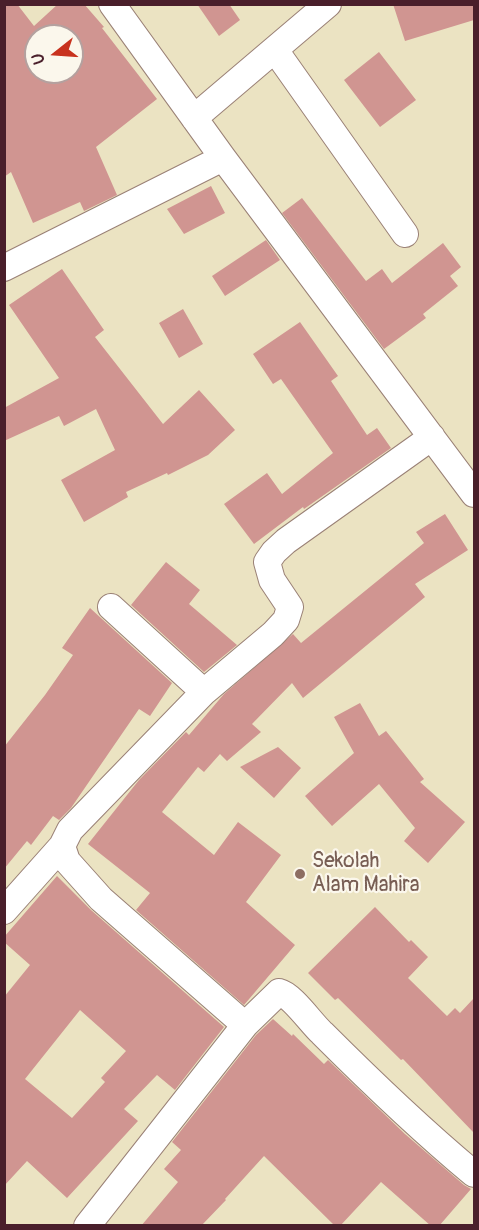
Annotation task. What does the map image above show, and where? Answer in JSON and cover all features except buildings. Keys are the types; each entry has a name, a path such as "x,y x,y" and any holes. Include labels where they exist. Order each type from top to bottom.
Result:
{"street":[{"path":"112,4 200,113 223,158 474,494"},
{"path":"200,113 328,4"},
{"path":"275,50 405,234"},
{"path":"4,268 223,158"},
{"path":"4,911 62,846 70,830 204,692 286,620 290,607 272,580 267,562 274,552 286,541 432,437"},
{"path":"111,607 204,692"},
{"path":"62,846 68,861 101,898 245,1025"},
{"path":"87,1226 245,1025 275,994 279,993 286,995 316,1028 362,1072 474,1174"}],"place":[{"name":"Sekolah Alam Mahira","path":"300,874"}]}
